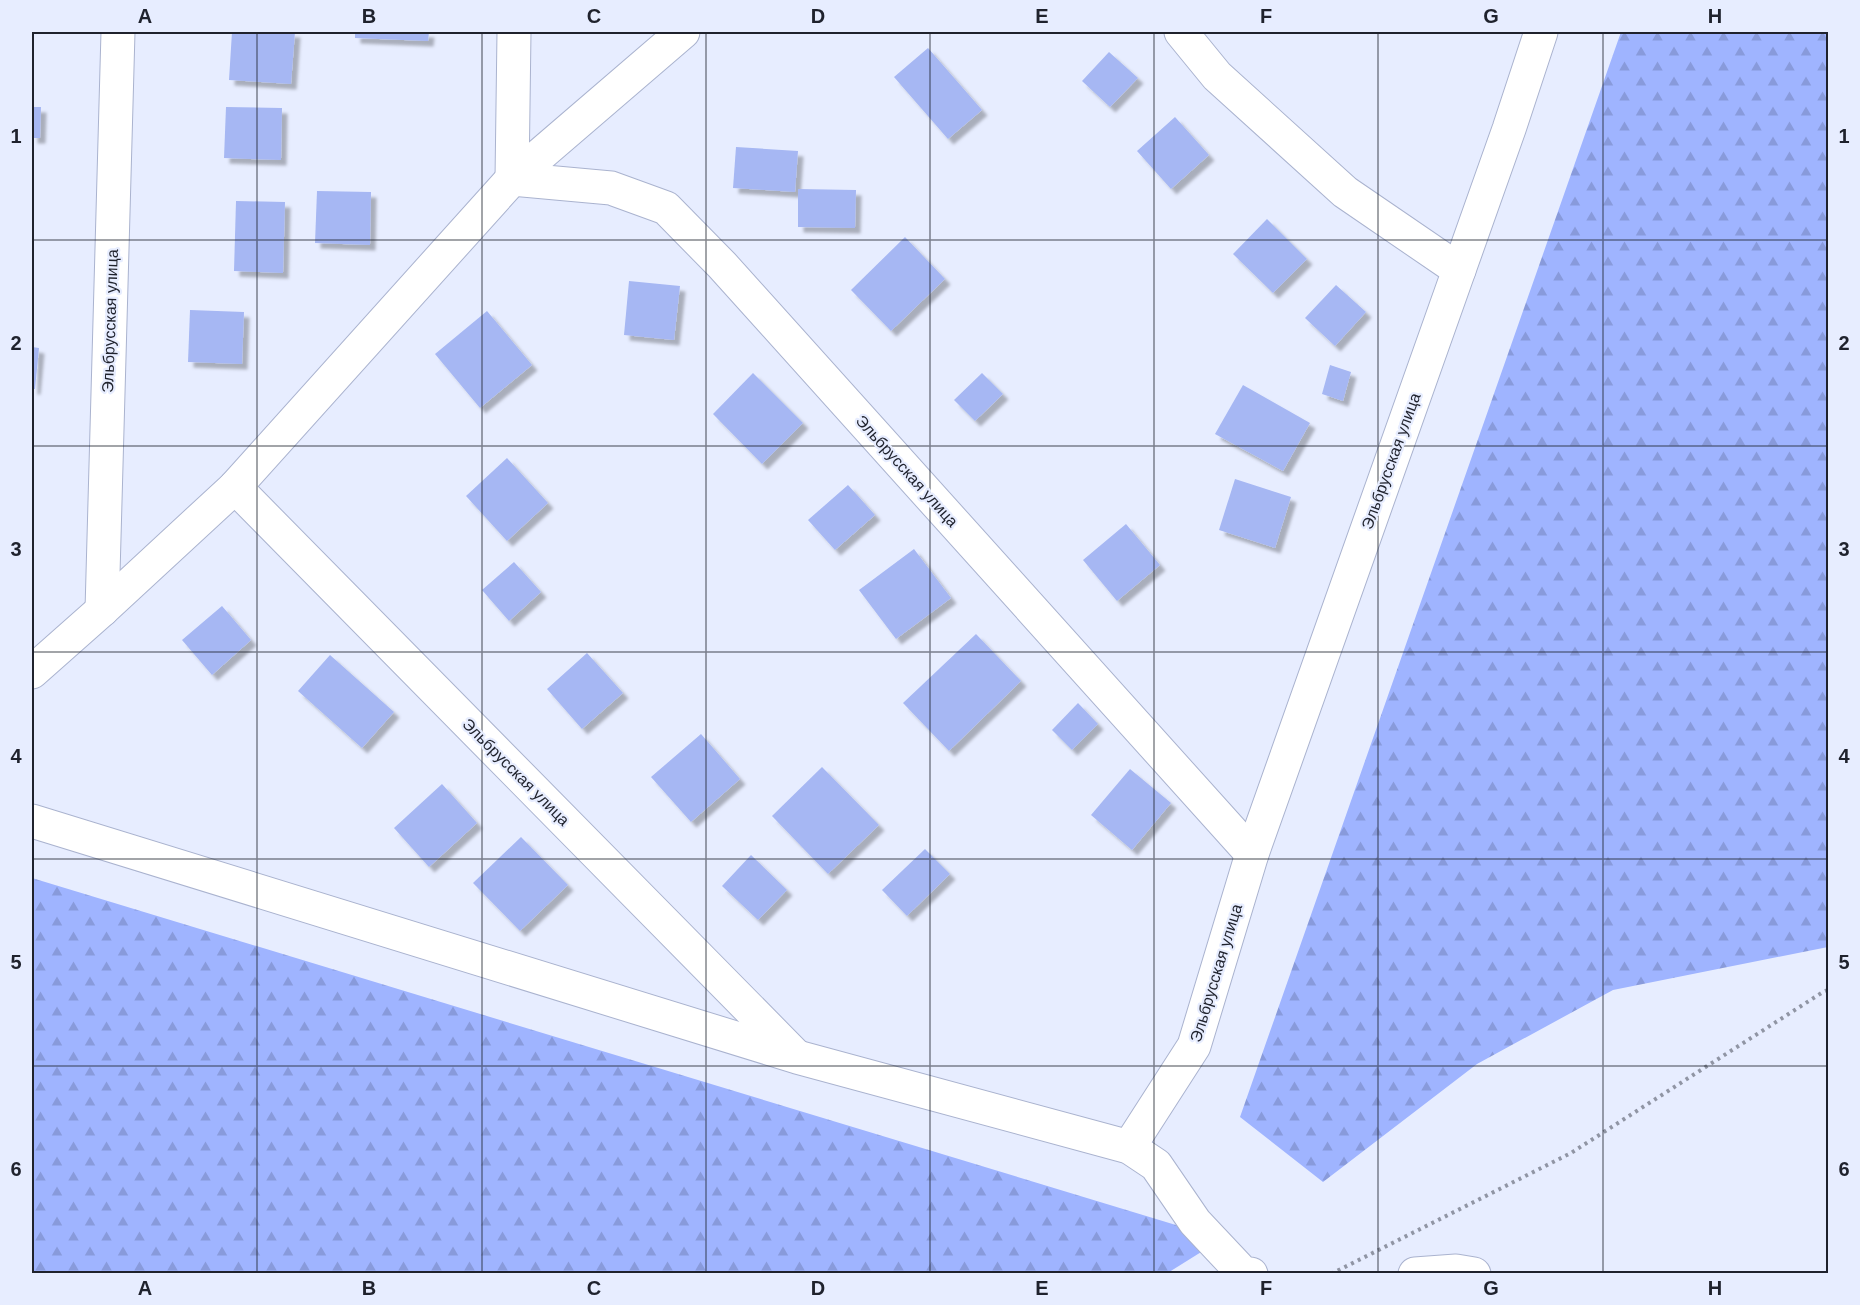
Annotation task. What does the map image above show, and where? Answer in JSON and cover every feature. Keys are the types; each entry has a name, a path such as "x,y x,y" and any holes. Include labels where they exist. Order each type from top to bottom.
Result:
{"street":[{"name":"Эльбрусская улица","path":"102,610 118,32"},
{"path":"512,179 514,32"},
{"path":"32,672 235,487 512,179 683,32"},
{"path":"1181,32 1217,76 1345,192 1459,270"},
{"name":"Эльбрусская улица","path":"1129,1147 1194,1046 1252,854 1509,129 1541,32"},
{"name":"Эльбрусская улица","path":"512,179 611,188 666,208 730,274 1252,854"},
{"name":"Эльбрусская улица","path":"235,487 797,1057"},
{"path":"32,821 797,1057 1129,1147 1156,1165 1195,1222 1243,1273 1251,1274"},
{"path":"1415,1274 1456,1271 1474,1274"}],"path":[{"path":"1331,1274 1571,1153 1828,990"}],"green space":[{"path":"1621,32 1828,32 1828,947 1613,990 1477,1064 1323,1182 1240,1117"},
{"path":"32,878 1222,1239 1166,1274 32,1273"}],"building":[{"path":"232,32 295,32 291,84 229,80"},
{"path":"355,32 429,32 428,41 355,38"},
{"path":"928,48 982,110 948,139 894,77"},
{"path":"1109,52 1138,78 1110,107 1082,81"},
{"path":"32,107 41,107 40,138 32,138"},
{"path":"226,107 282,108 281,160 224,158"},
{"path":"1175,117 1209,155 1171,189 1137,151"},
{"path":"736,147 798,151 795,192 733,188"},
{"path":"798,189 856,190 855,228 798,227"},
{"path":"317,191 371,192 370,245 315,243"},
{"path":"236,201 285,202 283,273 234,271"},
{"path":"1267,219 1307,259 1273,293 1233,254"},
{"path":"905,237 945,279 891,331 851,290"},
{"path":"629,281 680,286 674,340 624,335"},
{"path":"1336,285 1366,312 1335,346 1305,318"},
{"path":"190,310 244,312 242,364 188,362"},
{"path":"487,311 532,365 480,408 435,354"},
{"path":"32,347 39,348 35,389 32,389"},
{"path":"1330,365 1351,372 1343,401 1322,394"},
{"path":"753,373 803,423 762,464 713,414"},
{"path":"982,373 1003,394 975,421 954,400"},
{"path":"1243,385 1310,423 1283,471 1215,434"},
{"path":"507,458 548,503 507,541 466,496"},
{"path":"1235,479 1291,497 1275,548 1219,530"},
{"path":"848,485 875,515 835,550 808,520"},
{"path":"1126,524 1160,565 1117,601 1083,560"},
{"path":"914,549 951,598 896,639 859,590"},
{"path":"514,562 541,592 509,621 482,590"},
{"path":"222,606 251,640 212,675 182,640"},
{"path":"976,634 1021,681 949,751 903,703"},
{"path":"587,653 623,693 582,729 547,689"},
{"path":"330,655 394,712 362,748 298,691"},
{"path":"1078,703 1098,724 1072,750 1052,730"},
{"path":"701,734 740,779 691,822 651,777"},
{"path":"822,767 879,825 828,874 772,816"},
{"path":"1130,769 1171,803 1132,850 1091,815"},
{"path":"442,784 477,823 429,867 394,828"},
{"path":"521,837 568,885 520,931 473,883"},
{"path":"925,849 950,874 907,916 882,890"},
{"path":"751,855 787,890 758,920 722,886"}]}
